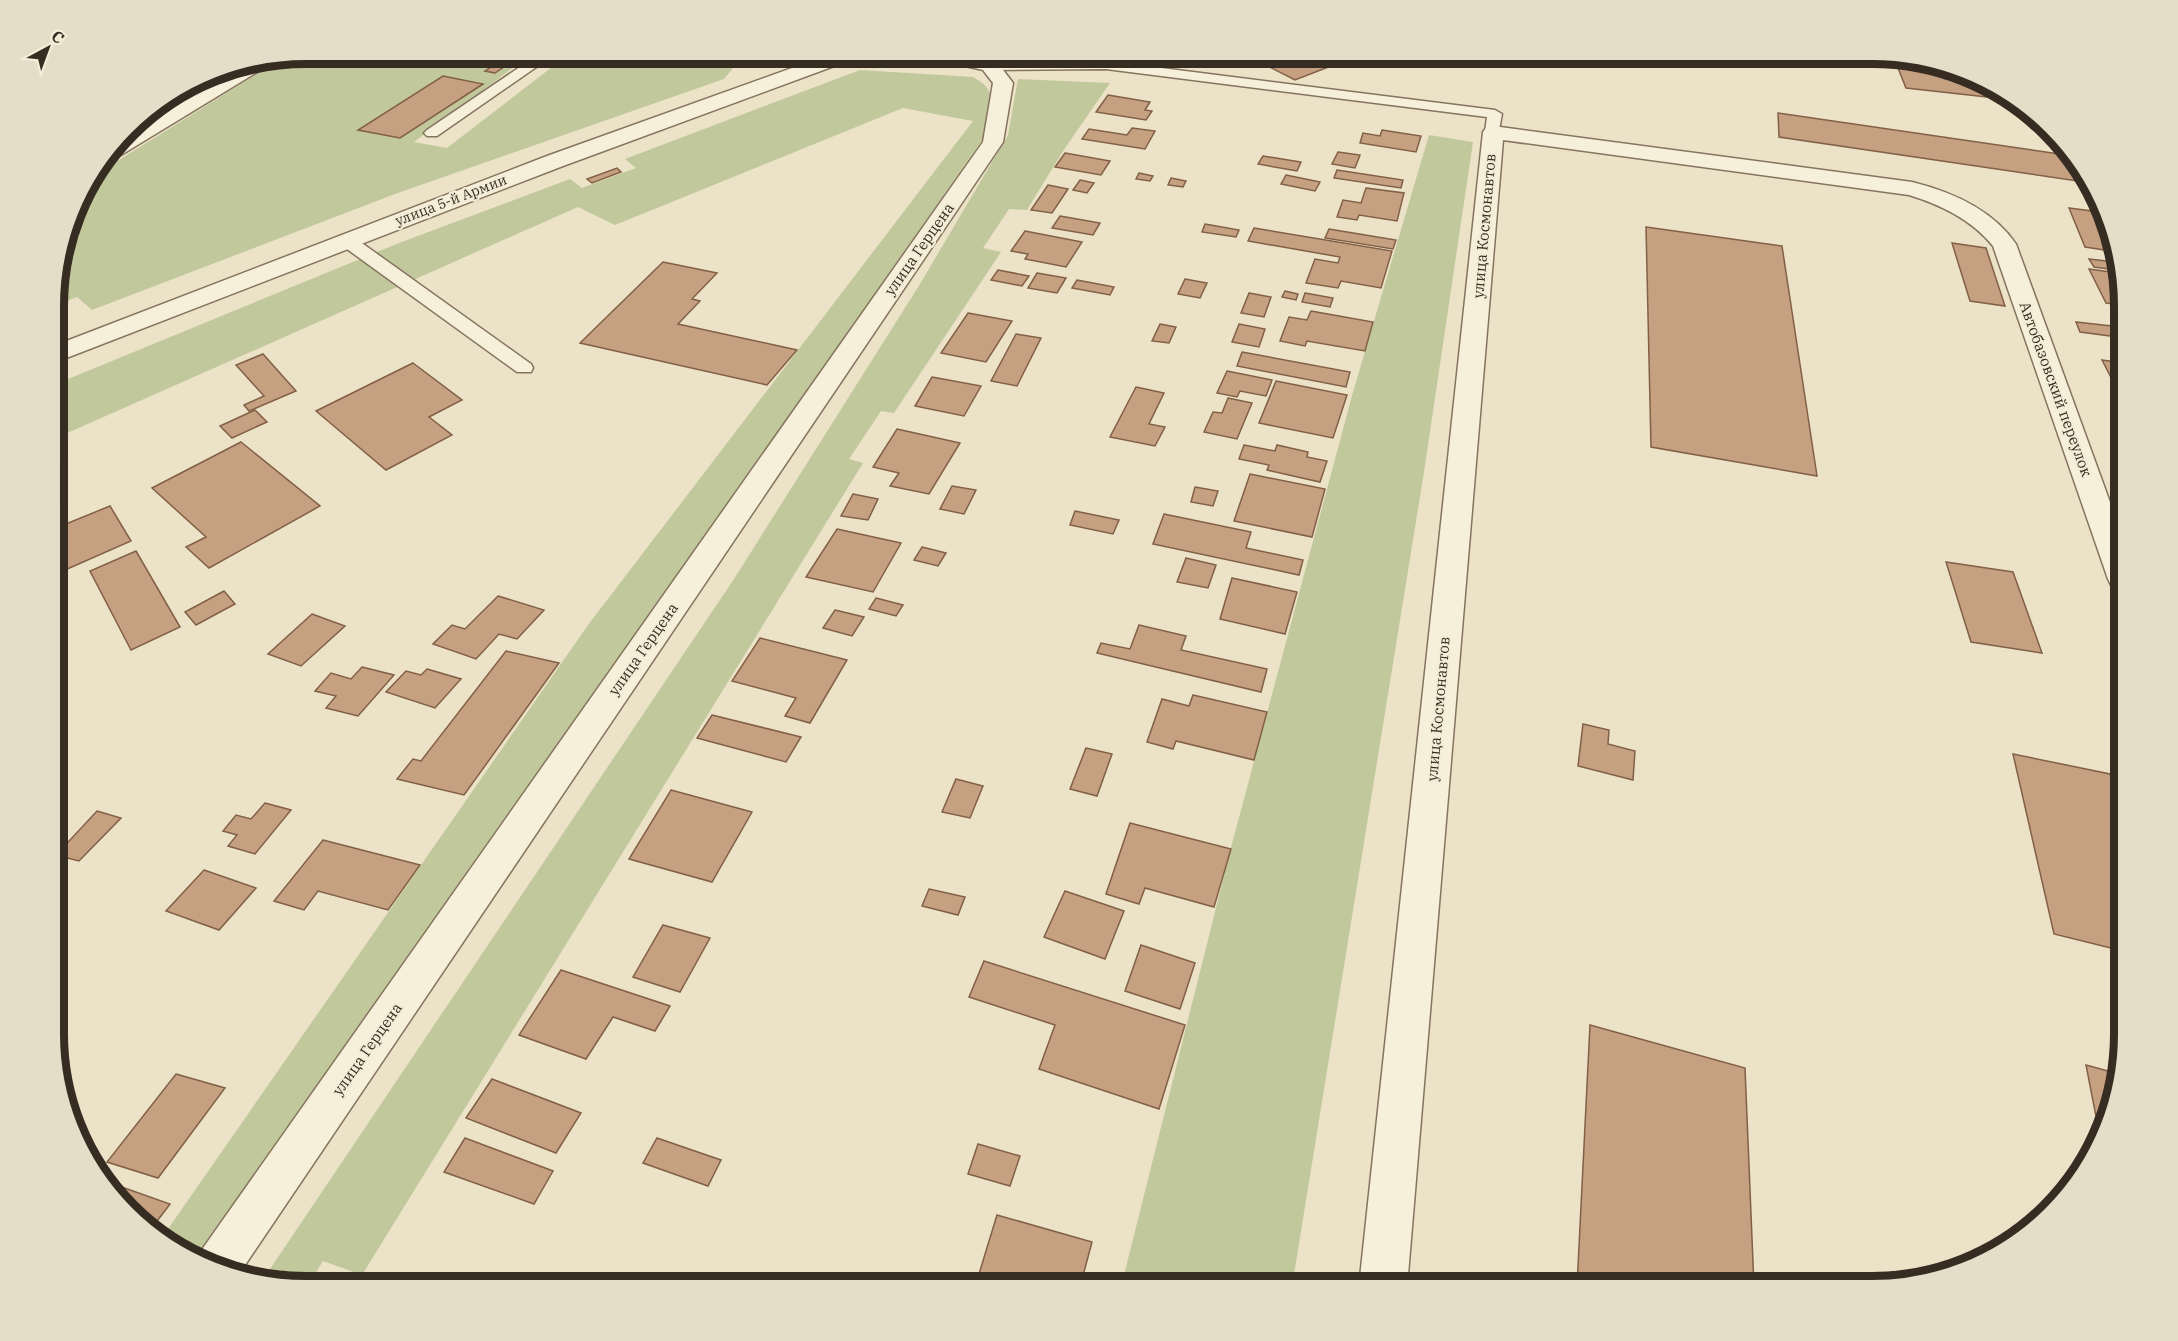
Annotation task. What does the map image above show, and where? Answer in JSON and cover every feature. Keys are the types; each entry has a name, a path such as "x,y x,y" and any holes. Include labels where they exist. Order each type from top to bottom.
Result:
{"street":[{"name":"улица 5-й Армии","path":"64,351 346,240 822,64"},
{"path":"981,64 990,66"},
{"name":"улица Герцена","path":"220,1261 993,142 1003,83 990,66"},
{"path":"130,142 241,74"},
{"name":"Автобазовский переулок","path":"1493,132 1912,189 1943,198 1970,212 1990,227 2004,244 2114,551"},
{"name":"улица Космонавтов","path":"1384,1276 1493,132"}],"lane":[{"path":"432,133 533,64"},
{"path":"990,66 1106,65 1495,114 1493,132"},
{"path":"346,240 524,368"}],"green space":[{"path":"307,64 518,64 414,142 447,148 556,64 736,64 724,79 395,194 92,310 77,297 64,302 65,291 69,260 77,229 89,200 110,166 266,68"},
{"path":"860,70 973,77 990,92 992,103 992,126 205,1254 166,1232 588,625 973,121 903,108 615,225 578,207 64,434 64,381 399,243 570,179 582,188 636,168 625,159"},
{"path":"1018,79 1110,83 1063,151 1027,210 1009,209 983,248 1001,252 894,413 881,411 849,459 863,463 362,1275 323,1261 314,1276 267,1273 734,579 920,284 1008,135"},
{"path":"1429,135 1473,142 1424,472 1294,1276 1124,1276 1233,840 1353,392"}],"building":[{"path":"496,64 507,65 495,73 485,71"},
{"path":"1264,64 1336,64 1295,80"},
{"path":"1897,66 1949,77 1993,98 1906,88"},
{"path":"443,76 483,84 400,138 358,130"},
{"path":"1108,95 1150,102 1145,110 1152,111 1146,120 1096,112"},
{"path":"1778,113 2059,154 2078,181 1779,137"},
{"path":"1132,128 1155,131 1145,149 1082,139 1089,129 1127,135"},
{"path":"1382,130 1421,136 1416,152 1360,143 1363,133 1380,136"},
{"path":"1338,152 1360,155 1355,168 1332,164"},
{"path":"1065,153 1110,161 1101,175 1055,167"},
{"path":"1263,156 1301,162 1297,171 1258,164"},
{"path":"617,168 621,172 592,183 587,179"},
{"path":"1337,170 1403,180 1401,188 1334,178"},
{"path":"1139,173 1153,176 1150,181 1136,179"},
{"path":"1286,175 1320,182 1315,191 1281,184"},
{"path":"1171,178 1186,181 1183,187 1168,185"},
{"path":"1080,180 1094,183 1087,193 1073,190"},
{"path":"1048,185 1068,189 1052,213 1031,210"},
{"path":"1366,188 1404,193 1397,221 1359,215 1357,220 1337,217 1343,200 1361,203"},
{"path":"2069,208 2094,211 2107,250 2085,247"},
{"path":"1060,216 1100,223 1093,235 1052,228"},
{"path":"1205,224 1239,230 1236,237 1202,232"},
{"path":"1646,227 1782,246 1817,476 1651,447"},
{"path":"1254,228 1392,251 1381,288 1341,281 1338,288 1306,283 1315,259 1338,263 1340,257 1248,241"},
{"path":"1329,229 1396,240 1393,249 1325,238"},
{"path":"1025,231 1082,242 1066,267 1025,259 1028,254 1011,251"},
{"path":"1952,243 1986,248 2005,306 1970,301"},
{"path":"2089,259 2109,261 2110,269 2094,267"},
{"path":"663,262 717,273 692,299 700,301 678,324 797,350 767,385 580,343"},
{"path":"2089,269 2111,272 2114,304 2106,303"},
{"path":"998,270 1029,276 1022,286 991,280"},
{"path":"1037,273 1066,278 1057,293 1028,288"},
{"path":"1185,279 1207,283 1200,298 1178,294"},
{"path":"1077,280 1114,287 1110,295 1072,288"},
{"path":"1285,291 1298,294 1296,300 1282,297"},
{"path":"1249,293 1271,297 1264,317 1241,313"},
{"path":"1305,293 1333,298 1330,307 1302,302"},
{"path":"1311,311 1373,322 1365,351 1307,341 1305,346 1280,341 1289,317 1307,320"},
{"path":"968,313 1012,321 986,362 941,353"},
{"path":"2076,322 2112,326 2114,336 2080,332"},
{"path":"1160,324 1176,327 1169,343 1152,341"},
{"path":"1239,324 1265,329 1259,347 1232,342"},
{"path":"1016,334 1041,338 1017,386 991,381"},
{"path":"1242,352 1350,372 1346,387 1237,366"},
{"path":"263,354 296,391 249,411 244,405 264,396 236,365"},
{"path":"2102,360 2114,362 2114,383"},
{"path":"413,363 462,400 429,417 452,435 386,470 316,411"},
{"path":"1227,371 1272,380 1266,396 1240,391 1237,397 1217,393"},
{"path":"932,377 981,386 964,416 915,406"},
{"path":"1276,381 1347,395 1333,438 1259,423"},
{"path":"1136,387 1164,393 1149,424 1165,427 1155,446 1110,437"},
{"path":"1228,398 1252,403 1237,439 1204,432 1213,412 1222,413"},
{"path":"255,410 267,422 232,438 220,426"},
{"path":"897,429 960,443 929,494 890,486 899,473 873,467"},
{"path":"241,442 320,506 209,568 186,547 206,537 152,488"},
{"path":"1244,445 1275,451 1277,445 1308,452 1307,457 1327,461 1320,482 1267,470 1269,465 1239,459"},
{"path":"1250,474 1325,489 1312,537 1234,521"},
{"path":"952,486 976,490 964,514 940,509"},
{"path":"1195,487 1218,491 1213,506 1191,502"},
{"path":"853,494 878,499 868,520 841,516"},
{"path":"110,506 131,541 65,570 64,525"},
{"path":"1075,511 1119,520 1113,534 1070,525"},
{"path":"1164,514 1251,532 1246,548 1303,560 1299,575 1153,544"},
{"path":"837,529 901,543 873,592 806,577"},
{"path":"922,547 946,553 938,566 914,560"},
{"path":"136,551 180,627 131,650 90,571"},
{"path":"1186,558 1216,565 1208,588 1177,582"},
{"path":"1946,562 2013,572 2042,653 1971,642"},
{"path":"1232,578 1297,592 1285,634 1220,619"},
{"path":"224,591 235,604 196,625 185,612"},
{"path":"498,596 544,610 517,639 499,634 476,659 433,644 452,625 465,629"},
{"path":"876,598 903,605 896,616 869,609"},
{"path":"835,610 864,617 852,636 823,628"},
{"path":"312,614 345,626 301,666 268,654"},
{"path":"1139,625 1186,636 1181,650 1267,669 1261,692 1097,653 1101,643 1130,649"},
{"path":"760,638 847,660 810,723 785,716 796,698 732,681"},
{"path":"506,651 559,663 464,795 397,779 413,759 421,761"},
{"path":"362,667 394,675 358,716 326,708 336,696 315,691 331,673 351,679"},
{"path":"427,669 461,679 435,708 386,692 406,671 421,675"},
{"path":"1193,695 1267,712 1254,760 1176,741 1173,749 1147,742 1162,699 1189,706"},
{"path":"712,715 801,737 786,762 697,738"},
{"path":"1583,724 1609,730 1608,744 1635,751 1633,780 1578,766"},
{"path":"1086,748 1112,754 1097,796 1070,789"},
{"path":"2013,754 2110,774 2114,788 2114,949 2054,934"},
{"path":"956,779 983,786 970,818 942,812"},
{"path":"671,790 752,812 712,882 629,859"},
{"path":"265,803 291,810 255,854 228,846 237,835 223,831 236,815 251,819"},
{"path":"97,811 121,818 79,861 64,857 64,846"},
{"path":"1130,823 1231,849 1214,907 1145,888 1139,904 1106,894"},
{"path":"323,840 420,865 388,910 318,891 304,910 274,901"},
{"path":"204,870 256,888 219,930 166,911"},
{"path":"929,889 965,897 958,915 922,906"},
{"path":"1065,891 1124,911 1105,959 1044,937"},
{"path":"663,925 710,938 680,992 633,977"},
{"path":"1141,945 1195,963 1180,1009 1125,991"},
{"path":"984,961 1185,1025 1159,1109 1039,1069 1055,1025 969,997"},
{"path":"561,970 670,1006 655,1031 613,1017 586,1059 519,1035"},
{"path":"1590,1025 1745,1068 1754,1276 1578,1276"},
{"path":"2086,1065 2110,1072 2097,1122"},
{"path":"176,1074 225,1088 158,1178 107,1162"},
{"path":"492,1079 581,1113 556,1153 466,1118"},
{"path":"465,1138 553,1171 534,1204 444,1172"},
{"path":"657,1138 721,1160 708,1186 643,1163"},
{"path":"978,1144 1020,1156 1010,1186 968,1174"},
{"path":"118,1186 170,1204 155,1223 135,1206"},
{"path":"997,1215 1092,1242 1083,1276 978,1276"}]}
